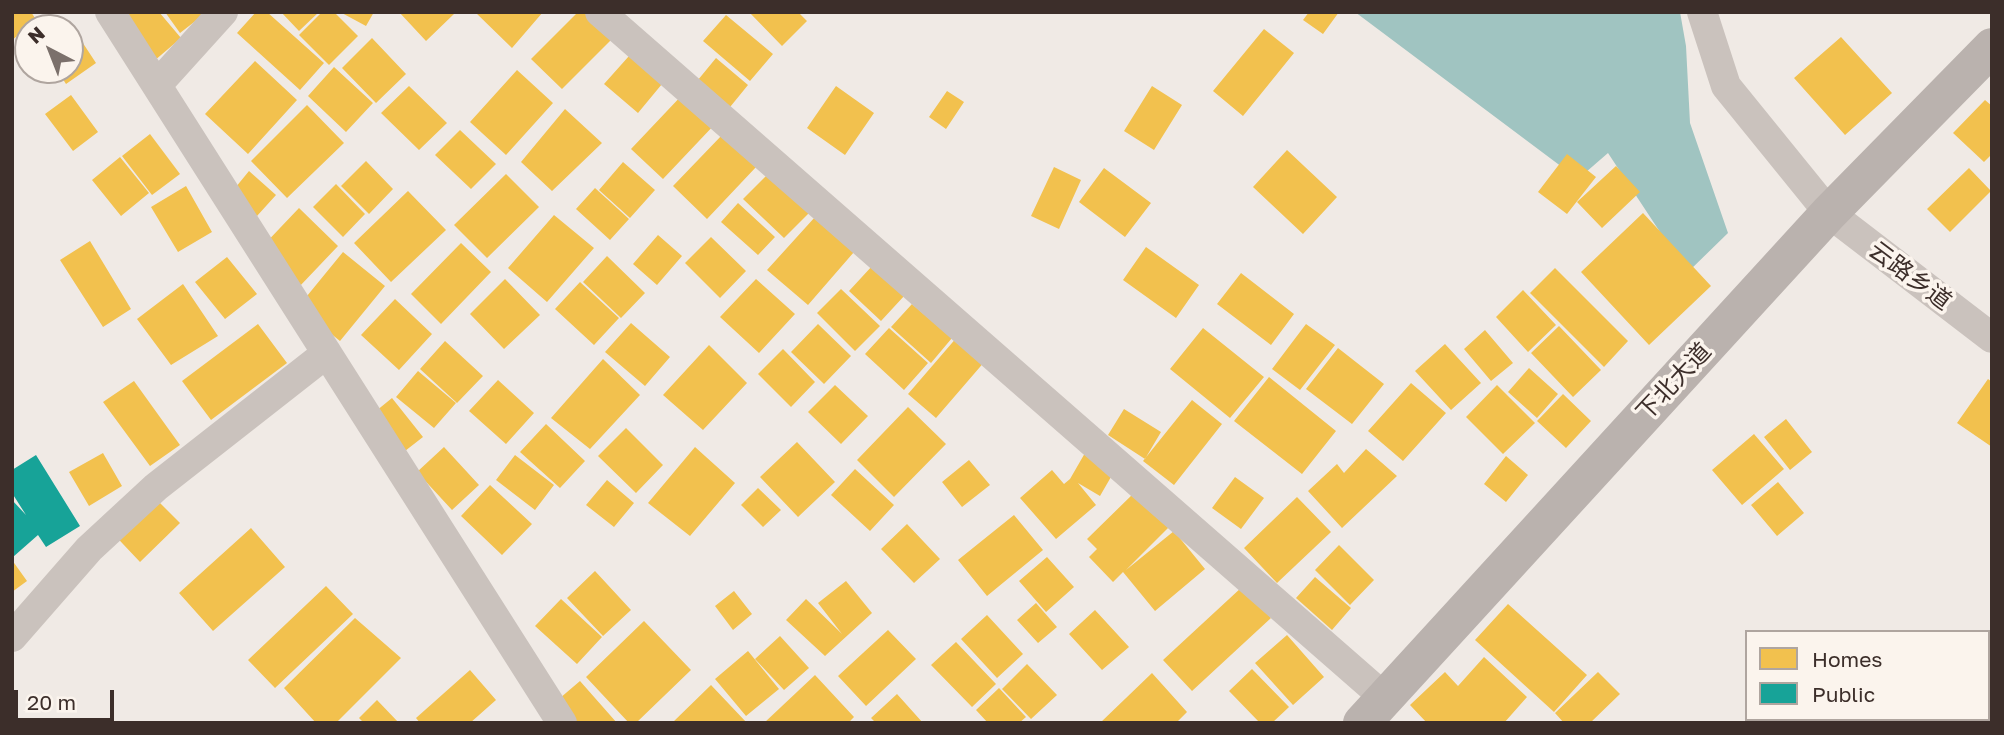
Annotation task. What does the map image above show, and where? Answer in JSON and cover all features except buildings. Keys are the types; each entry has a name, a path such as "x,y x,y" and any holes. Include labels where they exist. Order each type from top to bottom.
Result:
{"street":[{"path":"110,12 562,723"},
{"path":"157,85 223,12"},
{"path":"600,12 1374,710"},
{"name":"云路乡道","path":"1702,12 1726,86 1829,214 1992,338"},
{"name":"下北大道","path":"1374,710 1829,214 1992,47"},
{"path":"12,637 89,549 156,487 327,354"}],"water":[{"path":"1355,12 1680,12 1686,46 1690,123 1728,233 1687,273 1608,153 1578,179"}]}
